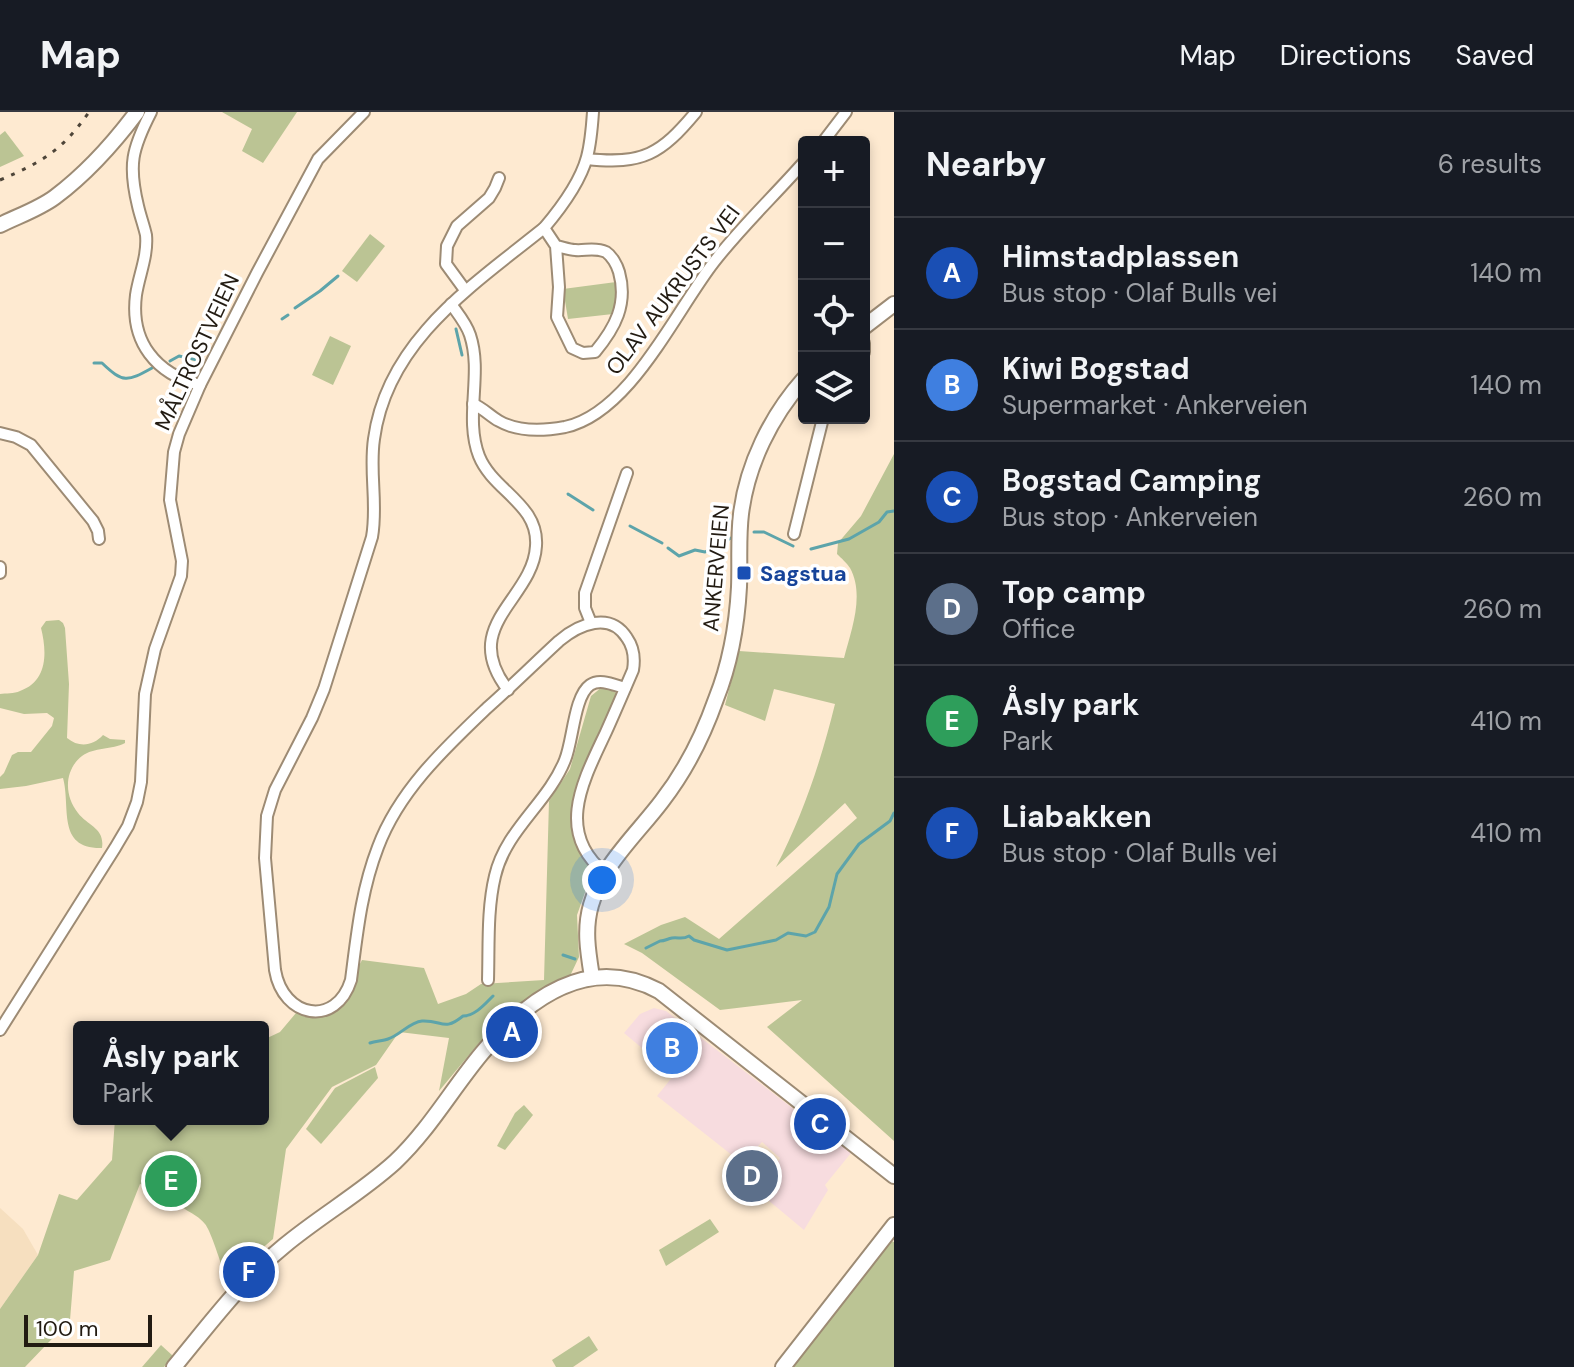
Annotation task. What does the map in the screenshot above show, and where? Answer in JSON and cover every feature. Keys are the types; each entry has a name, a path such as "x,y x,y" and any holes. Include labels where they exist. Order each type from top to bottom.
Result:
{"main road":[{"path":"0,225 55,197 90,168 137,112"},
{"path":"870,322 894,304"},
{"name":"ANKERVEIEN","path":"592,977 587,940 593,897 605,873 676,782 717,698 737,615 740,525 746,487 773,423 798,386"},
{"path":"174,1367 223,1308 273,1256 382,1173 411,1146 481,1054 507,1027 532,1005 577,980 609,976 625,978 659,991 894,1176"},
{"path":"783,1367 894,1225"}],"street":[{"path":"151,112 142,128 131,165 145,232 144,263 137,292 138,331 147,350 164,369 182,380 200,385"},
{"name":"MÅLTROSTVEIEN","path":"0,1030 115,848 137,802 141,782 145,694 155,649 182,568 170,500 174,452 179,434 200,385 318,159 364,112"},
{"path":"593,112 587,159 562,204 544,228 465,290 434,319 402,361 385,395 374,437 375,514 372,537 321,696 275,790 267,816 265,858 275,970 280,989 294,1005 310,1011 323,1010 335,1004 351,980 365,887 378,846 407,793 432,762 566,635 578,627 601,622 622,631 630,643 634,663 582,785 577,806 583,842 594,863 605,873"},
{"path":"587,159 619,161 640,158 670,141 696,112"},
{"path":"828,136 846,112"},
{"name":"OLAV AUKRUSTS VEI","path":"473,404 510,426 530,430 573,425 598,411 633,379 727,246 798,169"},
{"path":"465,290 446,264 447,246 457,226 489,198 499,178"},
{"path":"544,228 556,246 559,287 557,317 572,348 583,353 595,352 608,337 622,305 618,269 610,254 602,250 556,246"},
{"path":"451,304 466,326 471,341 474,367 473,430 482,461 497,482 525,508 536,540 533,563 498,620 492,642 496,673 508,690"},
{"path":"794,534 822,424"},
{"path":"0,433 16,437 35,450 93,521 99,539"},
{"path":"591,623 585,608 585,593 627,473"},
{"path":"0,567 0,573"},
{"path":"488,980 492,892 505,849 561,770 570,746 580,699 586,689 598,682 625,688"}],"shaded area":[{"path":"654,1008 666,1011 851,1153 825,1185 828,1190 804,1230 768,1200 763,1190 780,1158 762,1142 742,1163 657,1096 674,1075 624,1033 640,1014"},
{"path":"0,1208 23,1229 38,1255 0,1309"}],"green space":[{"path":"222,112 297,112 263,163 242,151 252,129"},
{"path":"5,131 24,156 0,167 0,135"},
{"path":"370,234 385,246 357,282 342,271"},
{"path":"616,282 617,301 613,314 568,319 563,289"},
{"path":"330,336 351,346 333,385 312,375"},
{"path":"894,454 894,1141 767,1027 802,1000 720,1010 642,953 624,944 685,917 719,939 857,818 845,803 776,867 810,787 835,704 774,689 765,721 725,705 739,651 844,658 857,601 850,568 837,554 838,543 861,516"},
{"path":"59,620 65,628 69,684 67,738 81,744 90,743 103,735 125,740 120,745 82,756 69,776 68,791 73,806 101,836 102,848 78,842 72,834 63,778 0,789 0,777 12,755 31,752 52,726 54,718 47,713 24,714 0,708 0,694 18,692 36,680 41,673 44,656 41,628 46,621"},
{"path":"602,687 617,693 582,776 577,842 592,873 577,915 579,957 570,976 544,995 510,1013 489,1031 439,1091 449,1038 399,1032 376,1065 332,1087 286,1149 273,1239 226,1279 205,1224 179,1204 173,1193 140,1184 110,1260 74,1271 70,1320 25,1367 0,1367 0,1309 38,1255 59,1194 77,1200 112,1160 115,1125 269,1125 269,1037 280,1032 296,1013 334,1013 362,960 424,968 438,1004 466,994 481,984 544,980 549,801 570,769 591,696"},
{"path":"375,1067 378,1078 321,1144 306,1129 335,1088"},
{"path":"524,1105 533,1115 505,1150 497,1146 515,1113"},
{"path":"710,1219 719,1232 666,1266 659,1250"},
{"path":"891,1241 894,1242 894,1367 790,1367"},
{"path":"589,1336 598,1350 573,1367 556,1367 552,1360"},
{"path":"161,1345 173,1356 164,1367 142,1367"}],"waterway":[{"path":"295,308 338,276"},
{"path":"282,319 288,315"},
{"path":"456,329 462,355"},
{"path":"170,361 179,356 202,361"},
{"path":"94,363 102,363 115,374 126,378 152,368"},
{"path":"568,494 593,510"},
{"path":"811,549 849,539 879,522 887,512 894,511"},
{"path":"630,526 662,543"},
{"path":"754,532 764,532 793,546"},
{"path":"668,548 679,556 695,550 705,552 733,537"},
{"path":"646,948 660,941 689,936 727,950 776,940 788,933 806,936 815,932 829,907 837,874 859,844 890,821 894,813"},
{"path":"563,955 575,959"},
{"path":"370,1043 386,1040 422,1021 451,1023 476,1012 493,996"}],"railway":[{"path":"0,180 50,154 70,137 89,112"}],"place":[{"name":"Sagstua","path":"744,573"},
{"name":"Himstadplassen","path":"512,1032"},
{"name":"Kiwi Bogstad","path":"672,1048"},
{"name":"Bogstad Camping","path":"820,1124"},
{"name":"Top camp","path":"752,1176"},
{"name":"Åsly park","path":"171,1181"},
{"name":"Liabakken","path":"249,1272"}]}
